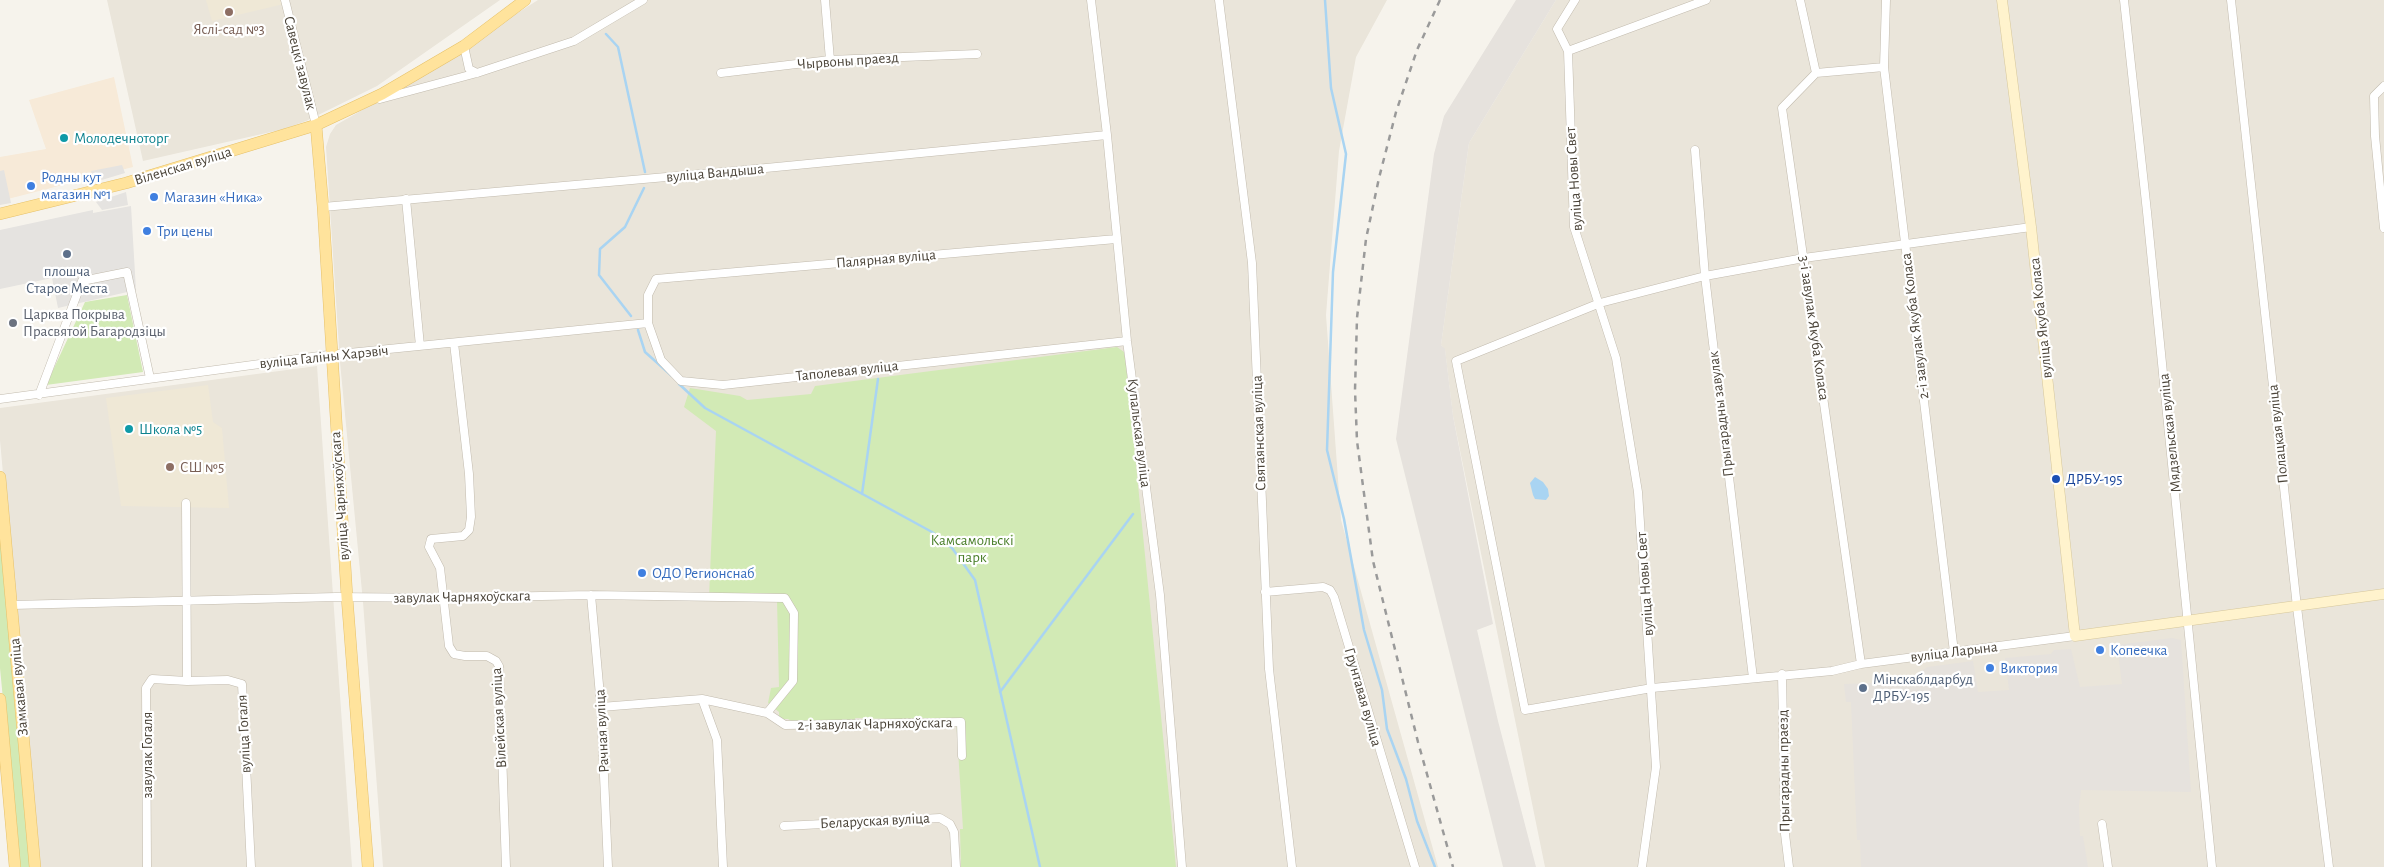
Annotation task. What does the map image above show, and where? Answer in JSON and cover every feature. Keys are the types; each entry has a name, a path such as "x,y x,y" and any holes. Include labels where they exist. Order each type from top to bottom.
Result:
{"main road":[{"name":"Віленская вуліца","path":"0,214 126,183 316,125 361,104 464,46 525,0"},
{"name":"вуліца Чарняхоўскага","path":"316,125 323,207 347,597 368,867"},
{"name":"Замкавая вуліца","path":"0,477 35,867"},
{"name":"Замкавая вуліца","path":"0,699 15,867"}],"street":[{"name":"Савецкі завулак","path":"285,0 316,125"},
{"name":"Віленская вуліца","path":"361,104 477,73 574,41 640,2 652,0"},
{"path":"825,0 830,60"},
{"name":"Купальская вуліца","path":"1091,0 1107,135 1127,341 1160,596 1182,867"},
{"name":"Святаянская вуліца","path":"1219,0 1252,263 1269,669 1292,867"},
{"name":"вуліца Новы Свет","path":"1575,0 1557,29 1568,51 1574,228 1600,303 1616,358 1638,492 1656,767 1642,867"},
{"path":"1568,51 1706,0"},
{"path":"1800,0 1816,73 1884,67"},
{"name":"2-і завулак Якуба Коласа","path":"1886,0 1884,67 1954,652"},
{"name":"вуліца Якуба Коласа","path":"2002,0 2031,227 2075,636"},
{"name":"Мядзельская вуліца","path":"2124,0 2212,867"},
{"name":"Полацкая вуліца","path":"2231,0 2297,607 2328,867"},
{"path":"464,46 469,68 477,73"},
{"name":"Чырвоны праезд","path":"721,73 830,60 976,54"},
{"name":"3-і завулак Якуба Коласа","path":"1816,73 1782,108 1861,664"},
{"path":"2384,86 2374,96 2375,136 2384,228"},
{"name":"вуліца Вандыша","path":"323,207 745,170 1107,135"},
{"name":"Прыгарадны завулак","path":"1695,150 1705,276 1753,678"},
{"path":"406,199 420,346"},
{"path":"1600,303 1705,276 1804,258 1904,242 2031,227"},
{"name":"Палярная вуліца","path":"656,279 1116,239"},
{"path":"39,394 82,281 127,272 150,378"},
{"name":"Таполевая вуліца","path":"656,279 648,295 648,323 661,360 681,381 724,385 1127,341"},
{"name":"вуліца Ларына","path":"1600,303 1456,361 1525,710 1652,688 1832,670 1861,664 2188,622 2384,594"},
{"name":"вуліца Галіны Харэвіч","path":"0,399 331,354 648,323"},
{"name":"Вілейская вуліца","path":"454,343 469,474 469,530 463,536 431,540 429,547 440,568 449,646 454,654 487,656 496,661 498,666 506,867"},
{"path":"186,503 187,681"},
{"name":"Грунтавая вуліца","path":"1265,592 1324,587 1330,590 1415,867"},
{"name":"завулак Чарняхоўскага","path":"12,606 347,597 443,598 591,595 785,598 794,613 793,682 767,714"},
{"name":"Рачная вуліца","path":"591,595 601,707 608,867"},
{"name":"Прыгарадны праезд","path":"1782,674 1785,834 1789,867"},
{"name":"завулак Гогаля","path":"147,867 146,688 152,679 187,681"},
{"name":"вуліца Гогаля","path":"187,681 228,680 242,684 251,867"},
{"path":"702,699 717,740 724,867"},
{"path":"601,707 702,699 767,714"},
{"name":"2-і завулак Чарняхоўскага","path":"767,714 785,726 961,722 962,756"},
{"name":"Беларуская вуліца","path":"784,826 940,818 950,824 954,832 956,867"},
{"path":"2102,824 2108,867"}],"shaded area":[{"path":"107,0 500,0 377,86 306,121 284,129 143,161"},
{"name":"Яслі-сад №3","path":"206,0 283,0 284,4 212,21"},
{"path":"538,0 1387,0 1356,57 1339,151 1326,315 1341,520 1438,867 383,867 363,602 340,362 326,147 330,134 336,125 385,97"},
{"path":"1516,0 1556,0 1469,143 1441,345 1445,349 1453,416 1493,624 1477,630 1498,721 1536,867 1503,867 1396,439 1434,154 1444,116"},
{"path":"1556,0 2384,0 2384,867 1545,867 1453,416 1445,350 1441,345 1469,143"},
{"path":"114,77 133,167 0,201 0,157 46,149 29,100"},
{"path":"122,165 125,173 95,182 91,171"},
{"path":"4,170 11,203 0,205 0,171"},
{"path":"126,192 128,205 102,210 96,202"},
{"name":"плошча Старое Места","path":"131,206 136,290 58,308 52,278 0,289 0,230 93,210 93,213"},
{"path":"317,366 352,867 38,867 0,440 0,408"},
{"name":"СШ №5","path":"208,385 213,422 222,428 229,508 121,506 106,398"},
{"path":"2172,638 2181,640 2191,792 2081,790 2079,805 2080,836 2083,836 2088,867 1861,867 1860,840 1857,840 1851,702 1846,702 1844,684 1904,682 1928,667 1973,661 1978,692 2009,690 2005,658 2051,654 2054,650 2071,649 2080,687 2122,684 2117,645"}],"green space":[{"path":"127,295 143,372 46,385 85,302"},
{"name":"Камсамольскі парк","path":"1117,347 1124,352 1126,364 1176,867 961,867 960,829 963,829 956,718 931,718 930,720 855,718 856,721 793,722 788,719 779,719 779,712 768,703 771,688 779,687 777,600 709,598 716,431 684,407 690,388 740,396 747,400 811,394 815,386"},
{"path":"0,521 32,867 19,867 0,668"}],"water":[{"path":"1535,477 1543,482 1548,489 1549,496 1546,500 1535,499 1533,495 1530,483"}],"waterway":[{"path":"1325,0 1331,88 1346,154 1333,272 1327,450 1344,519 1364,630 1382,690 1387,729 1406,779 1417,821 1435,867"},
{"path":"606,34 618,47 645,172"},
{"path":"631,316 599,275 600,249 625,227 644,188"},
{"path":"638,330 645,352 672,376"},
{"path":"862,494 878,379"},
{"path":"679,384 705,408 932,532 952,548 975,580 1040,867"},
{"path":"1000,692 1133,514"}],"railway":[{"path":"1440,0 1417,50 1396,112 1379,178 1366,239 1357,318 1355,390 1357,441 1373,561 1418,742 1453,867"}],"place":[{"name":"Яслі-сад №3","path":"229,12"},
{"name":"Молодечноторг","path":"64,138"},
{"name":"Родны кут магазин №1","path":"31,186"},
{"name":"Магазин «Ника»","path":"154,197"},
{"name":"Три цены","path":"147,231"},
{"name":"плошча Старое Места","path":"67,254"},
{"name":"Царква Покрыва Прасвятой Багародзіцы","path":"13,323"},
{"name":"Школа №5","path":"129,429"},
{"name":"СШ №5","path":"170,467"},
{"name":"ДРБУ-195","path":"2056,479"},
{"name":"ОДО Регионснаб","path":"642,573"},
{"name":"Копеечка","path":"2100,650"},
{"name":"Виктория","path":"1990,668"},
{"name":"Мінскаблдарбуд ДРБУ-195","path":"1863,688"}]}
